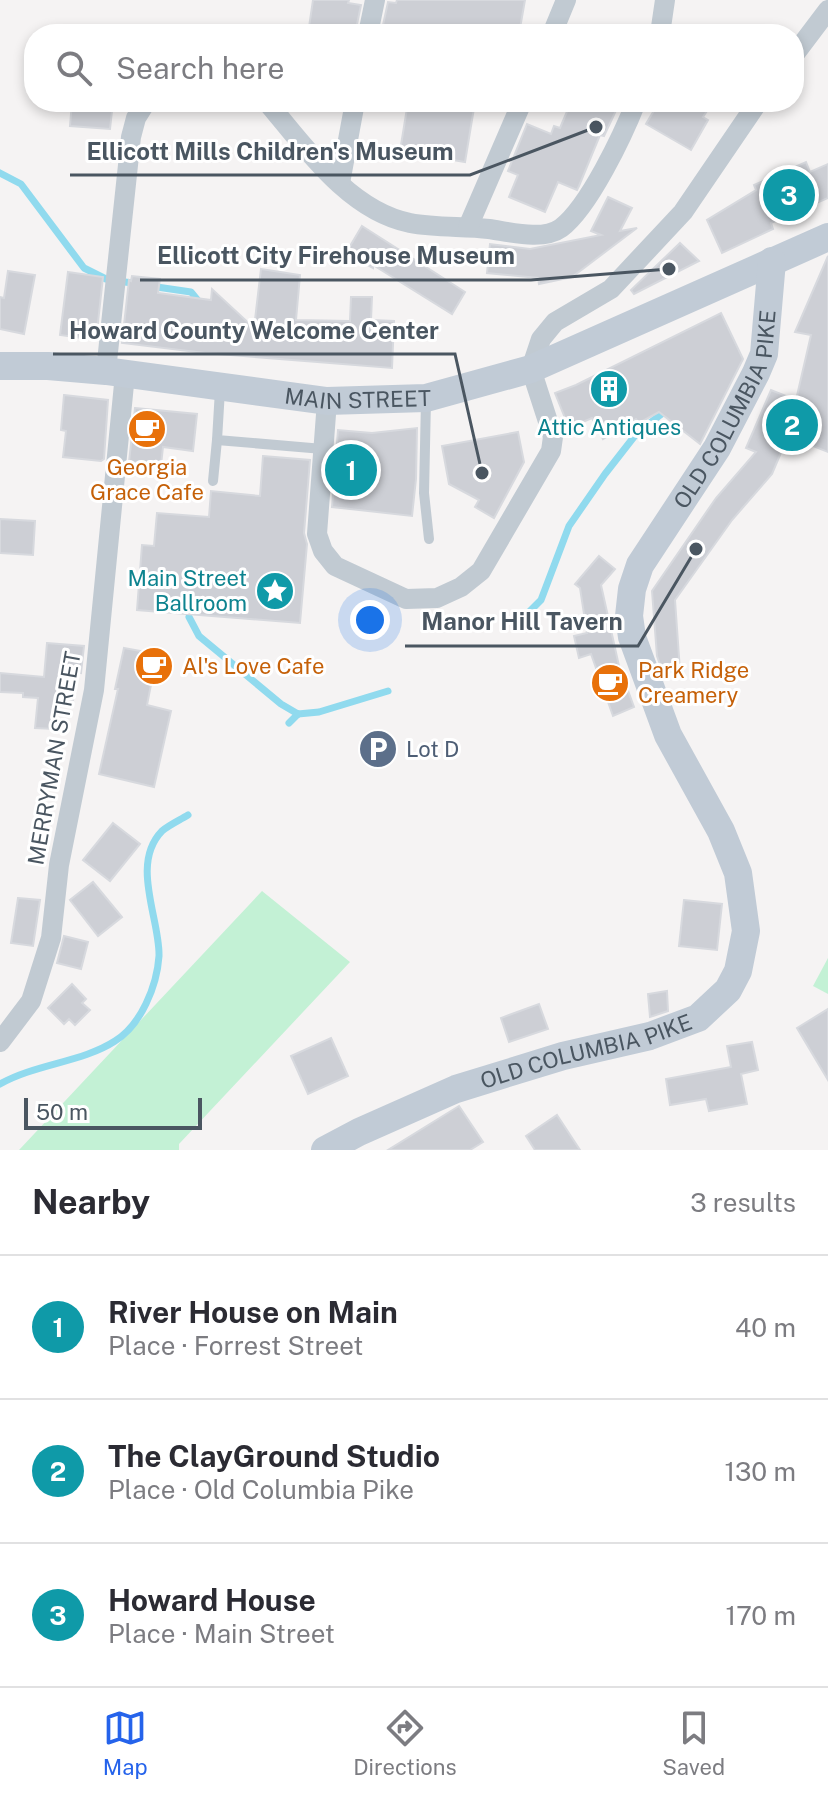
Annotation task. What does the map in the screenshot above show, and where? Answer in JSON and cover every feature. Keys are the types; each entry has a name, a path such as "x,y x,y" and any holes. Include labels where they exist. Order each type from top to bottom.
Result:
{"street":[{"path":"370,24 375,0"},
{"path":"556,24 566,0"},
{"path":"661,24 665,0"},
{"path":"804,42 828,10"},
{"name":"MERRYMAN STREET","path":"0,1042 31,1001 51,938 59,865 94,690 115,372 117,289 131,137 140,112"},
{"path":"276,112 340,183 372,209 394,219 429,225 535,235 558,230 574,217 591,193 631,112"},
{"path":"340,183 353,112"},
{"path":"468,227 518,112"},
{"path":"327,401 317,534 323,551 335,566 406,599 437,598 461,587 481,571 551,451 553,437 531,369 541,339 555,322 611,289 683,212 751,112"},
{"name":"MAIN STREET","path":"0,366 48,366 115,372 327,401 426,398 531,369 828,237"},
{"name":"OLD COLUMBIA PIKE","path":"325,1150 456,1089 563,1056 650,1036 698,1018 728,990 733,981 746,931 738,873 721,831 668,735 637,652 629,616 632,589 640,565 717,448 764,354 772,261"}],"lane":[{"path":"213,481 221,388"},
{"path":"426,398 424,493 429,539"},
{"path":"217,440 323,449"}],"green space":[{"path":"262,891 350,962 179,1144 179,1150 19,1150"},
{"path":"828,958 828,994 813,986"}],"building":[{"path":"313,0 349,0 348,3 361,5 357,24 309,24"},
{"path":"397,0 525,0 521,24 383,24 388,2 396,3"},
{"path":"71,112 112,112 110,129 70,126"},
{"path":"406,112 473,112 465,162 400,151"},
{"path":"567,112 615,112 604,136 600,135 577,190 558,182 545,212 509,197 518,175 508,171 527,124 551,134 554,126 560,128"},
{"path":"653,112 706,112 703,117 708,120 691,150 646,124"},
{"path":"806,162 810,172 828,164 828,198 771,223 773,229 722,253 707,220 756,190 754,185"},
{"path":"608,197 632,208 620,231 637,228 572,277 539,284 538,278 487,273 490,244 530,249 601,235 591,231"},
{"path":"362,226 465,292 452,314 373,265 373,268 346,253"},
{"path":"680,243 699,261 634,294 631,290"},
{"path":"828,256 828,452 788,436 772,474 732,520 675,600 680,671 663,673 657,656 652,591 716,498 756,452 746,448 771,390 796,400 811,335 795,332"},
{"path":"261,269 300,275 296,320 350,321 351,297 372,297 371,320 394,321 392,368 122,343 132,276 160,279 158,293 211,300 212,289 254,328"},
{"path":"8,271 35,275 24,334 0,329 0,297 4,298"},
{"path":"68,272 103,277 96,340 60,335"},
{"path":"721,313 743,359 700,444 659,412 639,423 636,419 603,439 592,418 569,428 555,393"},
{"path":"64,395 108,400 104,459 101,461 63,457 66,431 61,430"},
{"path":"135,408 197,414 193,451 163,447 161,465 129,462"},
{"path":"417,428 412,516 332,507 338,430 372,433"},
{"path":"518,432 524,462 494,518 475,507 479,500 449,484 442,446"},
{"path":"263,456 310,460 300,623 137,610 142,545 154,546 157,513 209,517 211,491 260,496"},
{"path":"0,519 35,521 33,555 0,553"},
{"path":"599,556 615,569 601,585 619,666 634,707 613,716 591,654 579,658 574,636 587,633 580,588 575,584"},
{"path":"47,643 84,646 81,673 76,672 73,700 57,699 54,729 35,728 38,698 23,697 23,693 0,692 0,673 44,677"},
{"path":"124,648 157,654 147,705 171,711 154,787 99,774"},
{"path":"113,823 140,844 110,881 83,860"},
{"path":"93,882 122,917 98,936 70,900"},
{"path":"18,898 40,900 33,946 11,943"},
{"path":"684,900 722,904 717,950 679,946"},
{"path":"64,936 88,942 81,969 57,963"},
{"path":"72,984 86,999 82,1003 90,1010 75,1025 69,1019 64,1024 48,1008"},
{"path":"667,991 668,1011 650,1017 648,994"},
{"path":"539,1004 548,1029 509,1042 501,1018"},
{"path":"828,1009 828,1080 797,1028"},
{"path":"331,1038 348,1076 308,1094 291,1056"},
{"path":"752,1042 758,1070 741,1074 747,1104 709,1111 706,1099 670,1105 666,1079 731,1067 727,1046"},
{"path":"459,1106 483,1142 470,1150 388,1150"},
{"path":"557,1115 580,1150 535,1150 526,1136"}],"waterway":[{"path":"0,173 21,184 84,268 106,279 138,284"},
{"path":"150,286 191,292 200,303"},
{"path":"524,617 541,600 569,526 637,433 668,409"},
{"path":"189,617 199,636 281,704 298,714"},
{"path":"298,714 319,712 388,691"},
{"path":"289,723 298,714"},
{"path":"0,1084 102,1048 124,1034 140,1015 155,980 159,956 147,875 148,859 162,831 188,815"}],"place":[{"name":"Ellicott Mills Children's Museum","path":"596,127"},
{"name":"Howard House","path":"789,195"},
{"name":"Ellicott City Firehouse Museum","path":"669,269"},
{"name":"Attic Antiques","path":"609,389"},
{"name":"The ClayGround Studio","path":"792,425"},
{"name":"Georgia Grace Cafe","path":"147,429"},
{"name":"River House on Main","path":"351,470"},
{"name":"Howard County Welcome Center","path":"482,473"},
{"name":"Manor Hill Tavern","path":"696,549"},
{"name":"Main Street Ballroom","path":"275,591"},
{"name":"Al's Love Cafe","path":"154,666"},
{"name":"Park Ridge Creamery","path":"610,683"},
{"name":"Lot D","path":"378,749"}]}
